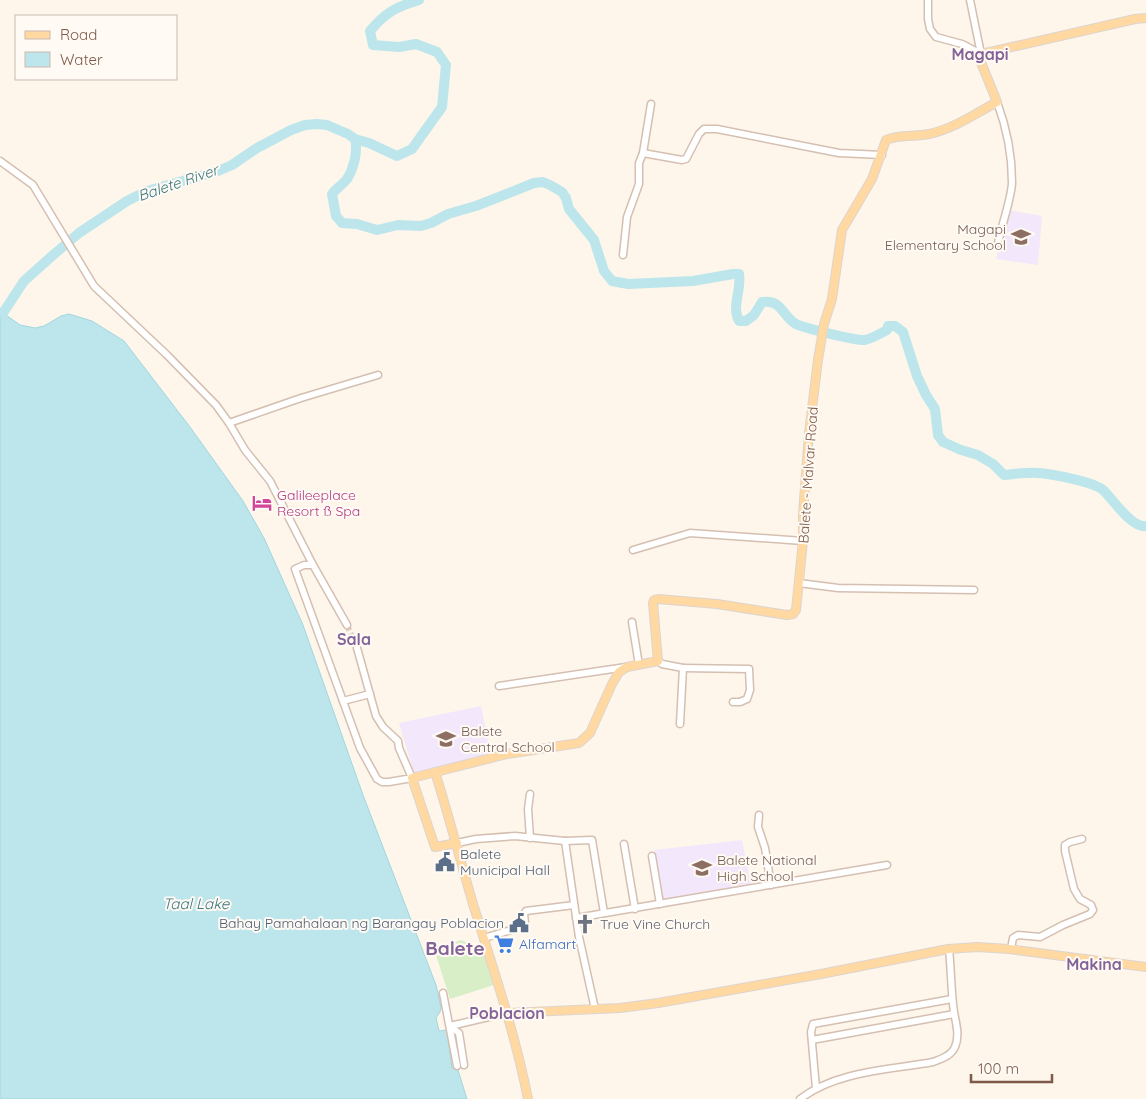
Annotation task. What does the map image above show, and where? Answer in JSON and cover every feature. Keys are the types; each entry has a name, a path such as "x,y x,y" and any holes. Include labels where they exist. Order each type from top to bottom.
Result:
{"main road":[{"path":"997,102 980,60 981,54 1146,18"},
{"name":"Balete - Malvar Road","path":"658,661 654,600 717,604 787,615 793,614 796,610 803,541 809,433 824,324 832,299 842,230 872,179 882,154 884,142 889,138 930,134 959,122 997,102"},
{"path":"457,843 435,848 412,778 507,754 579,744 590,733 612,684 620,672 627,668 658,661"},
{"path":"435,772 519,1055 528,1099"},
{"path":"506,1013 658,1003 949,949 977,947 1011,949 1146,967"}],"street":[{"path":"928,0 930,29 936,37 962,44 981,54"},
{"path":"970,0 981,54"},
{"path":"997,102 1003,118 1012,184 998,243"},
{"path":"623,255 627,217 639,184 639,163 643,153 651,104"},
{"path":"643,153 682,160 686,159 699,134 708,128 839,153 882,154"},
{"path":"0,160 33,185 94,286 216,405 245,450 270,481 312,565 347,625"},
{"path":"229,423 301,398 378,375"},
{"path":"633,550 690,533 803,541"},
{"path":"312,565 304,565 295,569 360,748 377,778 382,782 412,778 399,748 398,741 382,727 376,716 357,648"},
{"path":"799,583 838,588 974,590"},
{"path":"632,622 639,665"},
{"path":"658,661 662,664 683,668 749,669 750,690 748,699 733,702"},
{"path":"499,686 627,668"},
{"path":"680,724 683,668"},
{"path":"343,701 370,694"},
{"path":"530,794 528,809 530,838"},
{"path":"759,815 758,827 765,848 771,885"},
{"path":"457,843 476,839 515,836 565,841 592,840 604,913"},
{"path":"1011,949 1013,938 1018,935 1040,937 1090,914 1093,910 1091,905 1080,899 1074,890 1065,851 1065,845 1082,839"},
{"path":"565,841 576,918 596,1008"},
{"path":"624,844 634,909"},
{"path":"652,856 660,904"},
{"path":"576,918 888,865"},
{"path":"484,938 521,927 525,923 524,914 526,911 574,905"},
{"path":"800,1099 816,1088 847,1078 933,1062 944,1058 952,1052 957,1038 949,949"},
{"path":"443,993 456,1066"},
{"path":"816,1088 811,1032 813,1024 952,999"},
{"path":"450,1024 506,1013"},
{"path":"812,1040 954,1014"},
{"path":"450,1024 459,1033 464,1065"}],"shaded area":[{"name":"Magapi Elementary School","path":"1008,210 1042,216 1038,265 996,259"},
{"name":"Balete Central School","path":"481,706 491,756 414,773 399,723"},
{"name":"Balete National High School","path":"742,840 751,886 663,900 654,850"}],"green space":[{"path":"461,940 472,945 481,943 494,985 450,999 434,949"}],"water":[{"name":"Taal Lake","path":"0,308 3,313 20,325 35,328 44,326 61,316 69,314 92,321 124,341 190,427 243,501 264,538 303,625 363,795 436,985 441,1007 436,1018 439,1031 447,1030 452,1068 457,1067 467,1099 0,1099"}],"waterway":[{"name":"Balete River","path":"3,313 24,281 79,233 127,201 147,191 218,171 232,165 257,148 291,130 305,125 327,125 397,156 412,149 442,107 446,65 437,52 416,44 399,47 373,45 370,31 392,11 419,0"},
{"path":"355,139 356,154 352,170 347,179 332,194 336,216 342,223 357,224 377,230 398,225 421,226 448,214 476,206 534,183 543,182 562,192 569,209 594,240 604,271 612,281 628,284 693,281 739,274 740,280 736,304 739,321 746,321 754,315 762,302 769,302 778,306 796,324 852,338 865,340 887,330 888,326 895,326 903,332 917,376 935,409 938,435 943,442 978,455 993,464 1004,475 1045,474 1091,484 1103,490 1135,523 1146,526"}],"tunnel":[{"path":"347,625 357,648"}],"place":[{"name":"Magapi Elementary School","path":"1021,237"},
{"name":"Galileeplace Resort ß Spa","path":"262,503"},
{"name":"Balete Central School","path":"446,739"},
{"name":"Balete Municipal Hall","path":"445,862"},
{"name":"Balete National High School","path":"702,868"},
{"name":"Bahay Pamahalaan ng Barangay Poblacion","path":"519,923"},
{"name":"True Vine Church","path":"585,924"},
{"name":"Alfamart","path":"504,944"}],"district":[{"name":"Magapi","path":"980,54"},
{"name":"Sala","path":"354,639"},
{"name":"Balete","path":"455,948"},
{"name":"Makina","path":"1094,964"},
{"name":"Poblacion","path":"507,1013"}]}
